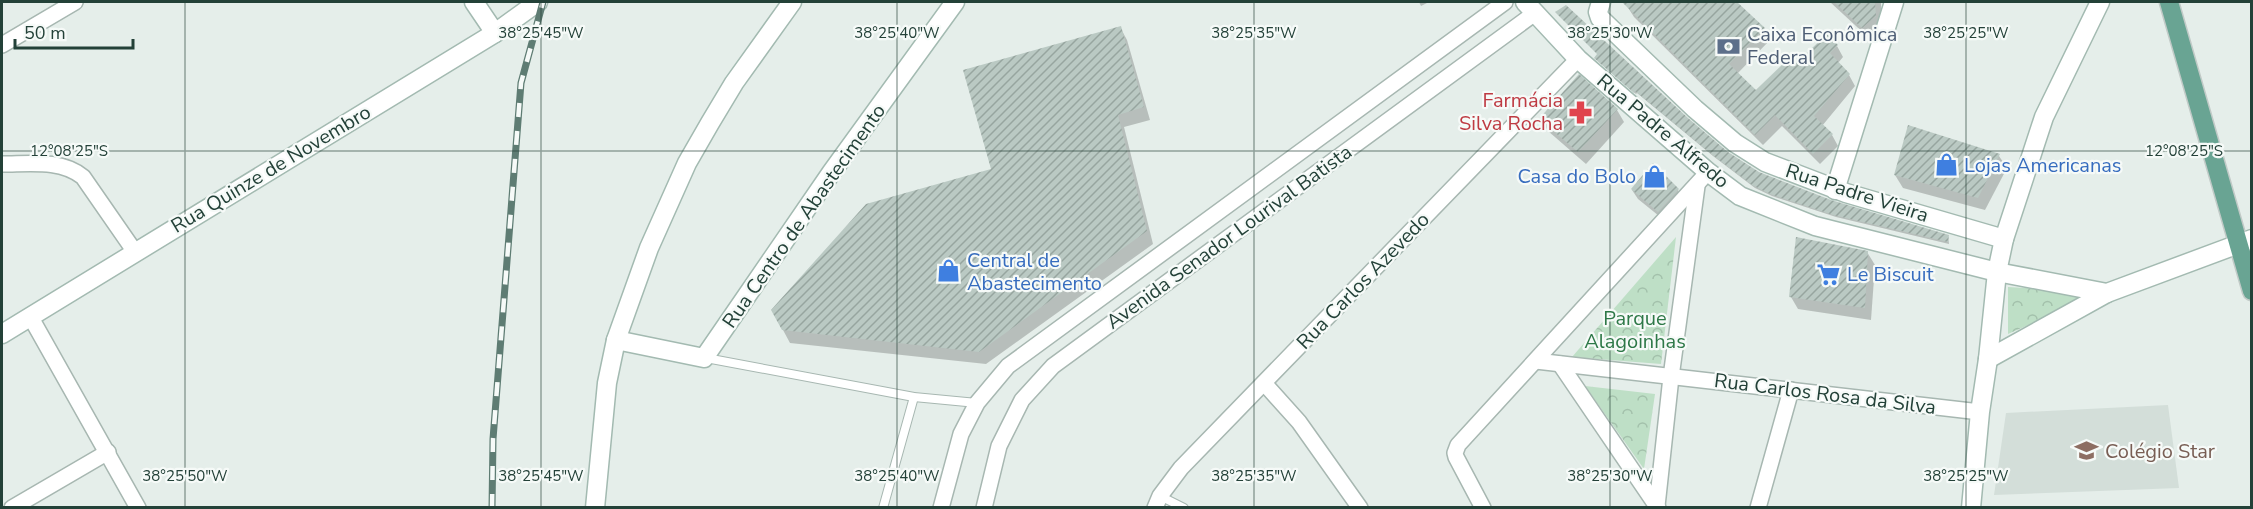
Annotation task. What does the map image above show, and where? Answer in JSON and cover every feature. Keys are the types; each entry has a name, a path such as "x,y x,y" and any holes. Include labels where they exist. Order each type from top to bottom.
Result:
{"main road":[{"path":"2169,2 2245,241 2252,291"}],"street":[{"path":"474,2 495,33"},
{"name":"Rua Quinze de Novembro","path":"2,334 495,33 538,2"},
{"path":"600,506 607,383 616,340 649,248 687,163 734,83 792,2"},
{"name":"Rua Centro de Abastecimento","path":"704,358 831,173 955,2"},
{"name":"Avenida Senador Lourival Batista","path":"941,507 961,434 977,403 1008,366 1504,2"},
{"name":"Rua Padre Vieira","path":"1601,2 1598,12 1600,18 1695,109 1736,143 1777,168 1836,190 2004,239"},
{"path":"1836,190 1894,2"},
{"path":"1971,507 1997,272 2004,239 2044,117 2100,2"},
{"path":"2,45 69,3"},
{"name":"Avenida Senador Lourival Batista","path":"984,507 999,446 1022,400 1053,366 1530,7"},
{"name":"Rua Padre Alfredo","path":"1530,7 1578,59 1702,179 1815,226 1997,272 2107,293"},
{"name":"Rua Carlos Azevedo","path":"1157,502 1181,468 1578,59"},
{"path":"2,164 62,165 76,171 83,177 135,252"},
{"path":"1483,507 1455,453 1458,445 1702,179"},
{"path":"1658,507 1671,377 1702,179"},
{"path":"1988,359 2107,293 2245,241"},
{"path":"30,316 138,507"},
{"path":"616,340 704,358"},
{"name":"Rua Carlos Rosa da Silva","path":"1536,361 1980,412"},
{"path":"1560,364 1658,507"},
{"path":"1264,383 1299,422 1360,507"},
{"path":"1758,507 1791,390"},
{"path":"12,507 108,452"}],"lane":[{"path":"704,358 914,397 977,403"},
{"path":"884,507 914,397"},
{"path":"1157,502 1184,507"}],"shaded area":[{"name":"Colégio Star","path":"2168,405 2179,488 1994,495 2006,413"}],"green space":[{"name":"Parque Alagoinhas","path":"1676,237 1661,364 1572,357"},
{"path":"2008,287 2102,292 2008,334"},
{"path":"1585,386 1655,394 1644,469"}],"building":[{"path":"1622,2 1737,2 1765,28 1729,64 1756,90 1787,60 1793,66 1827,34 1838,45 1830,53 1850,74 1814,116 1833,134 1813,154 1775,115 1755,135"},
{"path":"1834,2 1875,2 1876,16 1862,28"},
{"path":"1566,5 1688,118 1728,152 1759,172 1831,200 1949,235 1948,242 1833,215 1770,194 1752,185 1635,91 1634,93 1594,58 1597,54 1555,12"},
{"name":"Central de Abastecimento","path":"1121,26 1144,107 1118,115 1147,231 979,352 782,330 771,310 866,204 991,169 963,70"},
{"name":"Farmácia Silva Rocha","path":"1579,74 1618,109 1578,152 1539,119"},
{"name":"Lojas Americanas","path":"1908,125 2000,154 1978,198 1894,175"},
{"name":"Casa do Bolo","path":"1653,163 1679,189 1658,212 1631,189"},
{"name":"Le Biscuit","path":"1796,237 1868,251 1865,308 1789,297"}],"railway":[{"path":"492,508 493,439 521,83 543,2"}],"place":[{"name":"Caixa Econômica Federal","path":"1729,46"},
{"name":"Farmácia Silva Rocha","path":"1581,112"},
{"name":"Lojas Americanas","path":"1946,165"},
{"name":"Casa do Bolo","path":"1654,176"},
{"name":"Central de Abastecimento","path":"949,271"},
{"name":"Le Biscuit","path":"1829,274"},
{"name":"Colégio Star","path":"2087,451"}]}
